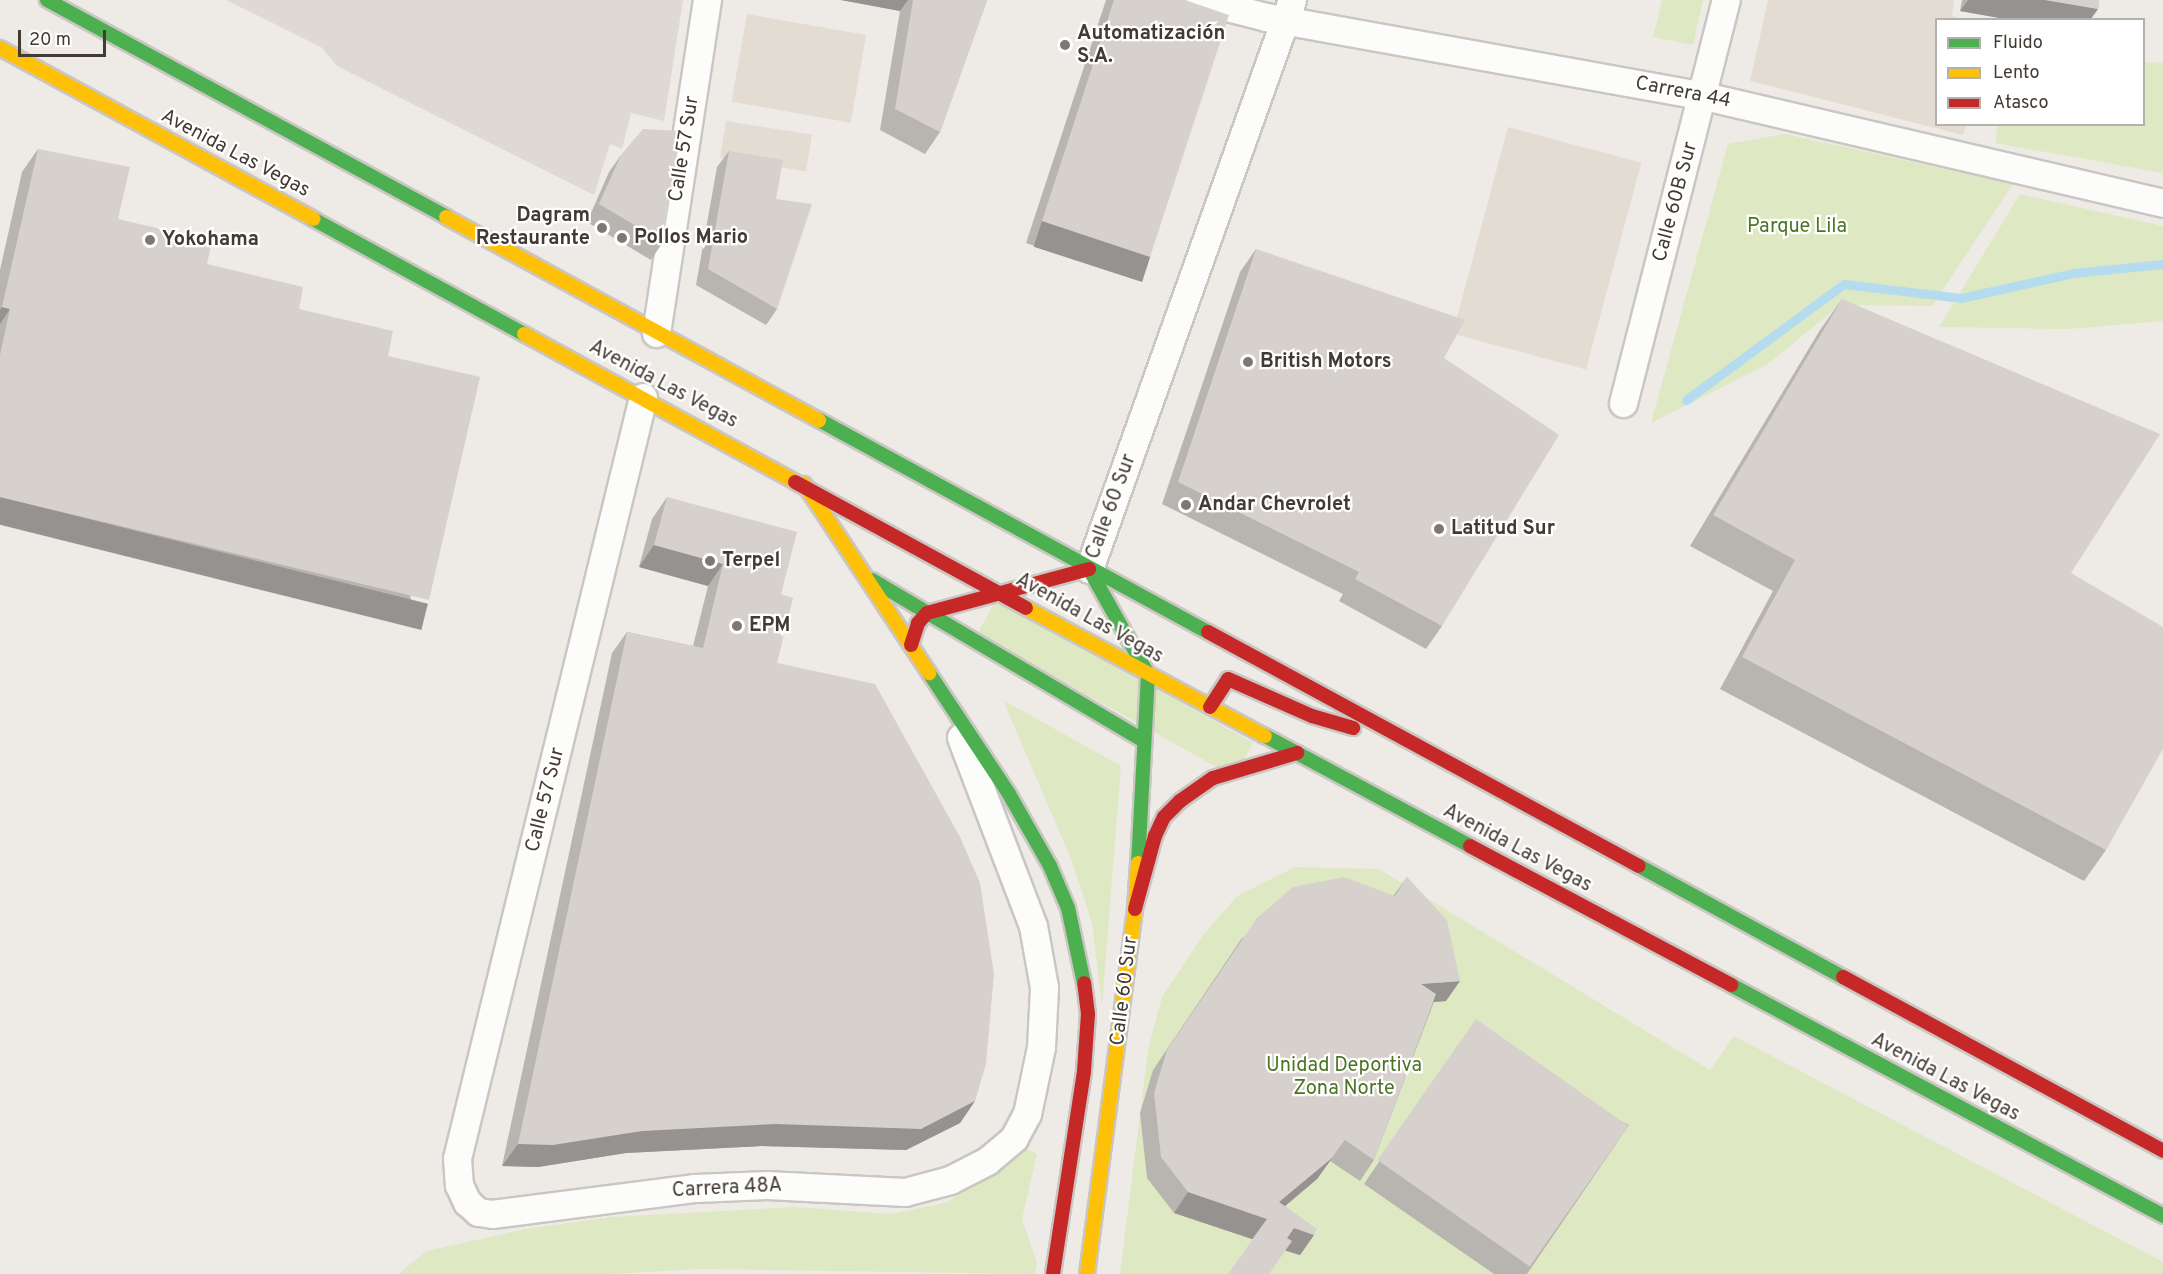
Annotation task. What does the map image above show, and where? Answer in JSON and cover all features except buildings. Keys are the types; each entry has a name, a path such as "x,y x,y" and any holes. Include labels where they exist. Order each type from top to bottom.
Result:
{"main road":[{"name":"Avenida Las Vegas","path":"61,4 656,333 2163,1150"},
{"name":"Avenida Las Vegas","path":"0,48 804,484 1148,674 2163,1216"},
{"name":"Calle 60 Sur","path":"804,484 1009,794 1050,866 1068,908 1083,965 1088,1014 1084,1071 1053,1274"},
{"path":"910,645 918,623 927,613 1089,569"},
{"name":"Calle 60 Sur","path":"1087,1274 1135,909 1148,674 1089,569"},
{"path":"865,576 1144,741"},
{"path":"1210,707 1223,681 1232,679 1312,716 1416,746"},
{"path":"1135,909 1155,836 1164,817 1180,801 1213,777 1297,753"}],"street":[{"name":"Calle 57 Sur","path":"656,333 707,0"},
{"name":"Carrera 44","path":"1199,0 1289,10 1704,96 2163,203"},
{"name":"Calle 60B Sur","path":"1623,403 1704,96 1726,0"},
{"name":"Calle 60 Sur","path":"1089,569 1289,10"},
{"name":"Calle 57 Sur","path":"467,1202 459,1185 457,1158 620,500 643,397"},
{"name":"Calle 60 Sur","path":"947,700 1033,926 1044,987 1041,1047 1028,1114 1014,1138 987,1161"},
{"name":"Carrera 48A","path":"467,1202 478,1212 492,1214 695,1188 767,1185 905,1192 950,1180 987,1161"}],"shaded area":[{"path":"226,0 683,0 664,121 631,113 622,149 610,144 594,195 337,66 321,47"},
{"path":"1768,0 1954,0 1952,16 1959,18 1935,18 1935,126 1966,126 1963,135 1750,81"},
{"path":"747,14 866,35 851,123 732,102"},
{"path":"726,121 812,135 806,171 720,158"},
{"path":"1508,127 1641,163 1586,369 1453,334"}],"green space":[{"path":"1662,0 1703,0 1693,45 1653,37"},
{"path":"2145,62 2163,63 2163,173 1995,143 1998,126 2145,126"},
{"name":"Parque Lila","path":"1785,134 2013,184 1932,306 1840,305 1768,364 1651,423 1728,144"},
{"path":"2020,194 2163,226 2163,321 2069,329 1939,327"},
{"path":"996,600 1253,743 1234,777 977,634"},
{"path":"1003,700 1121,766 1102,1005 1092,923 1072,861"},
{"name":"Unidad Deportiva Zona Norte","path":"1295,867 1379,869 1710,1070 1734,1036 2163,1262 2163,1274 1120,1274 1148,1050 1162,997 1203,935 1237,896"},
{"path":"1018,1145 1037,1154 1022,1219 1037,1263 1035,1274 702,1269 610,1274 398,1274 427,1251 526,1229 611,1217 794,1207 890,1214 945,1203 984,1180"}],"waterway":[{"path":"1686,400 1844,284 1961,298 2074,273 2163,264"}],"traffic: fast":[{"path":"47,0 446,217"},
{"path":"313,219 524,334"},
{"path":"819,420 1208,632"},
{"path":"1089,569 1148,674 1138,863"},
{"path":"872,580 1144,741"},
{"path":"929,673 1009,794 1050,866 1068,908 1084,983"},
{"path":"1265,736 1470,846"},
{"path":"1639,866 1843,977"},
{"path":"1731,985 2163,1216"}],"traffic: slow":[{"path":"0,48 313,219"},
{"path":"446,217 819,420"},
{"path":"524,334 795,482"},
{"path":"804,484 929,673"},
{"path":"1026,608 1265,736"},
{"path":"1087,1274 1135,909 1138,863"}],"traffic: jam":[{"path":"795,482 1026,608"},
{"path":"911,645 918,623 927,613 1089,569"},
{"path":"1208,632 1639,866"},
{"path":"1210,707 1228,679 1312,716 1353,728"},
{"path":"1135,909 1155,836 1164,817 1180,801 1213,778 1297,753"},
{"path":"1470,846 1731,985"},
{"path":"1843,977 2163,1151"},
{"path":"1053,1274 1084,1071 1088,1014 1084,983"}],"place":[{"name":"Automatización S.A.","path":"1065,45"},
{"name":"Dagram Restaurante","path":"602,228"},
{"name":"Pollos Mario","path":"622,238"},
{"name":"Yokohama","path":"150,240"},
{"name":"British Motors","path":"1248,362"},
{"name":"Andar Chevrolet","path":"1186,505"},
{"name":"Latitud Sur","path":"1439,529"},
{"name":"Terpel","path":"710,561"},
{"name":"EPM","path":"737,626"}]}
